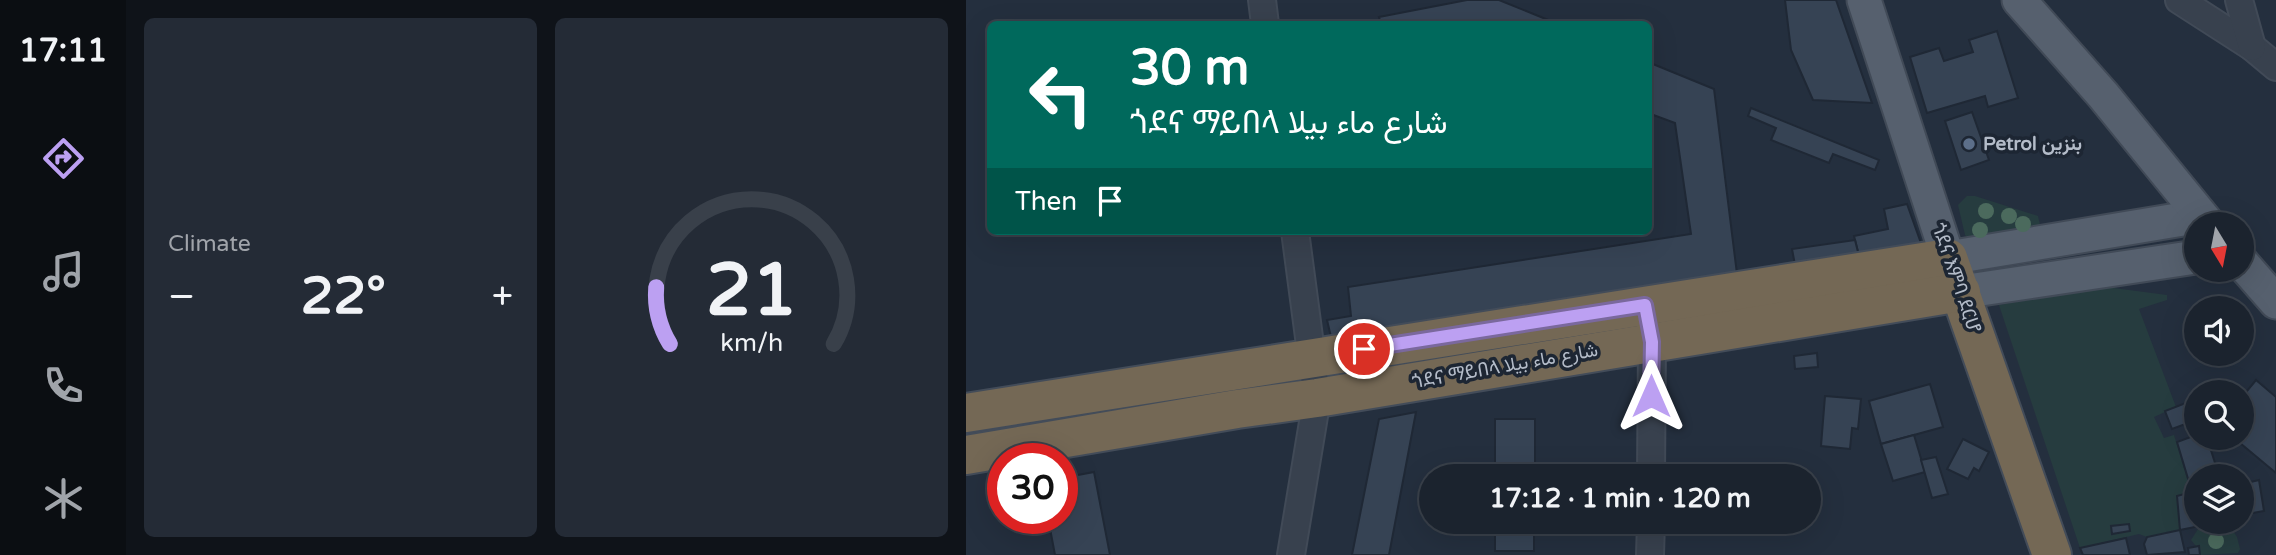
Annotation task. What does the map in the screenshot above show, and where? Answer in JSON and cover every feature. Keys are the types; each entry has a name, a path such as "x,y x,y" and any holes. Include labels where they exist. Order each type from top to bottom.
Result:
{"highway":[{"name":"ጎደና እምባ ደርሆ","path":"1948,258 2050,553"},
{"name":"ጎደና ማይበላ شارع ماء بيلا","path":"966,413 1948,258"},
{"name":"ጎደና ማይበላ شارع ماء بيلا","path":"1043,443 1961,292"},
{"path":"1232,369 1237,409"},
{"path":"1028,403 1037,443"},
{"name":"ጎደና ማይበላ شارع ماء بيلا","path":"966,455 987,452"}],"main road":[{"name":"ጎደና እምባ ደርሆ","path":"1864,0 1948,258"},
{"path":"2018,0 2103,95 2198,212"},
{"path":"1948,258 2184,223"},
{"path":"1961,292 2184,259"},
{"path":"2254,277 2276,302"}],"street":[{"path":"1262,0 1265,21"},
{"path":"2179,0 2252,47 2276,66"},
{"path":"2239,0 2252,47"},
{"path":"1291,555 1317,398 1296,235"},
{"path":"1645,305 1652,342 1651,464"},
{"path":"1650,555 1651,534"}],"green space":[{"path":"1967,196 1975,196 2038,216 2041,229 1969,239 1965,235 1958,205"},
{"path":"2106,287 2167,295 2167,300 2139,309 2176,407 2154,417 2164,438 2174,435 2184,468 2184,494 2177,496 2180,530 2147,537 2139,534 2080,548 1999,305"},
{"path":"2195,534 2235,534 2240,549 2238,553 2200,555 2199,547 2191,540"}],"building":[{"path":"1467,0 1499,0 1551,21 1380,21 1379,17"},
{"path":"1785,0 1836,0 1872,103 1813,100 1791,50"},
{"path":"1997,31 2018,98 1988,107 1985,96 1927,113 1910,57 1939,48 1944,61 1973,52 1969,40"},
{"path":"1652,64 1714,89 1737,274 1331,337 1327,320 1351,316 1348,287 1691,234 1675,123 1652,114"},
{"path":"1751,108 1879,160 1875,170 1833,154 1829,163 1771,140 1776,128 1748,116"},
{"path":"1972,112 1989,160 1961,170 1945,121"},
{"path":"1907,204 1922,246 1859,256 1854,236 1888,229 1884,209"},
{"path":"1855,240 1859,256 1795,265 1792,249"},
{"path":"1817,353 1818,367 1795,369 1794,356"},
{"path":"2256,380 2276,397 2276,473 2248,450 2254,450"},
{"path":"1930,384 1943,427 1881,444 1869,401"},
{"path":"1825,396 1861,399 1858,429 1852,428 1850,449 1821,446"},
{"path":"2184,404 2184,424 2172,429 2165,411"},
{"path":"1416,412 1389,555 1352,555 1379,419"},
{"path":"1495,419 1535,419 1535,464 1495,464"},
{"path":"1914,435 1925,472 1893,481 1881,444"},
{"path":"1963,439 1989,452 1979,471 1974,468 1968,479 1947,469"},
{"path":"2184,439 2184,450 2211,450 2215,464 2184,465 2177,442"},
{"path":"1936,457 1948,494 1932,498 1921,460"},
{"path":"1094,472 1110,555 1055,555 1051,534 1078,534 1078,475"},
{"path":"2259,480 2264,511 2254,513 2254,481"},
{"path":"2184,494 2184,529 2180,530 2177,496"},
{"path":"2129,524 2130,531 2112,534 2111,526"},
{"path":"2180,530 2185,552 2147,555 2144,544 2147,537"},
{"path":"1495,534 1534,534 1534,551 1495,551"},
{"path":"2126,538 2130,555 2083,555 2080,548"},
{"path":"2199,546 2200,555 2189,555 2188,548"}],"place":[{"name":"Petrol بنزين","path":"1969,144"}],"route":[{"path":"1364,349 1645,305 1652,342 1651,396"}]}
